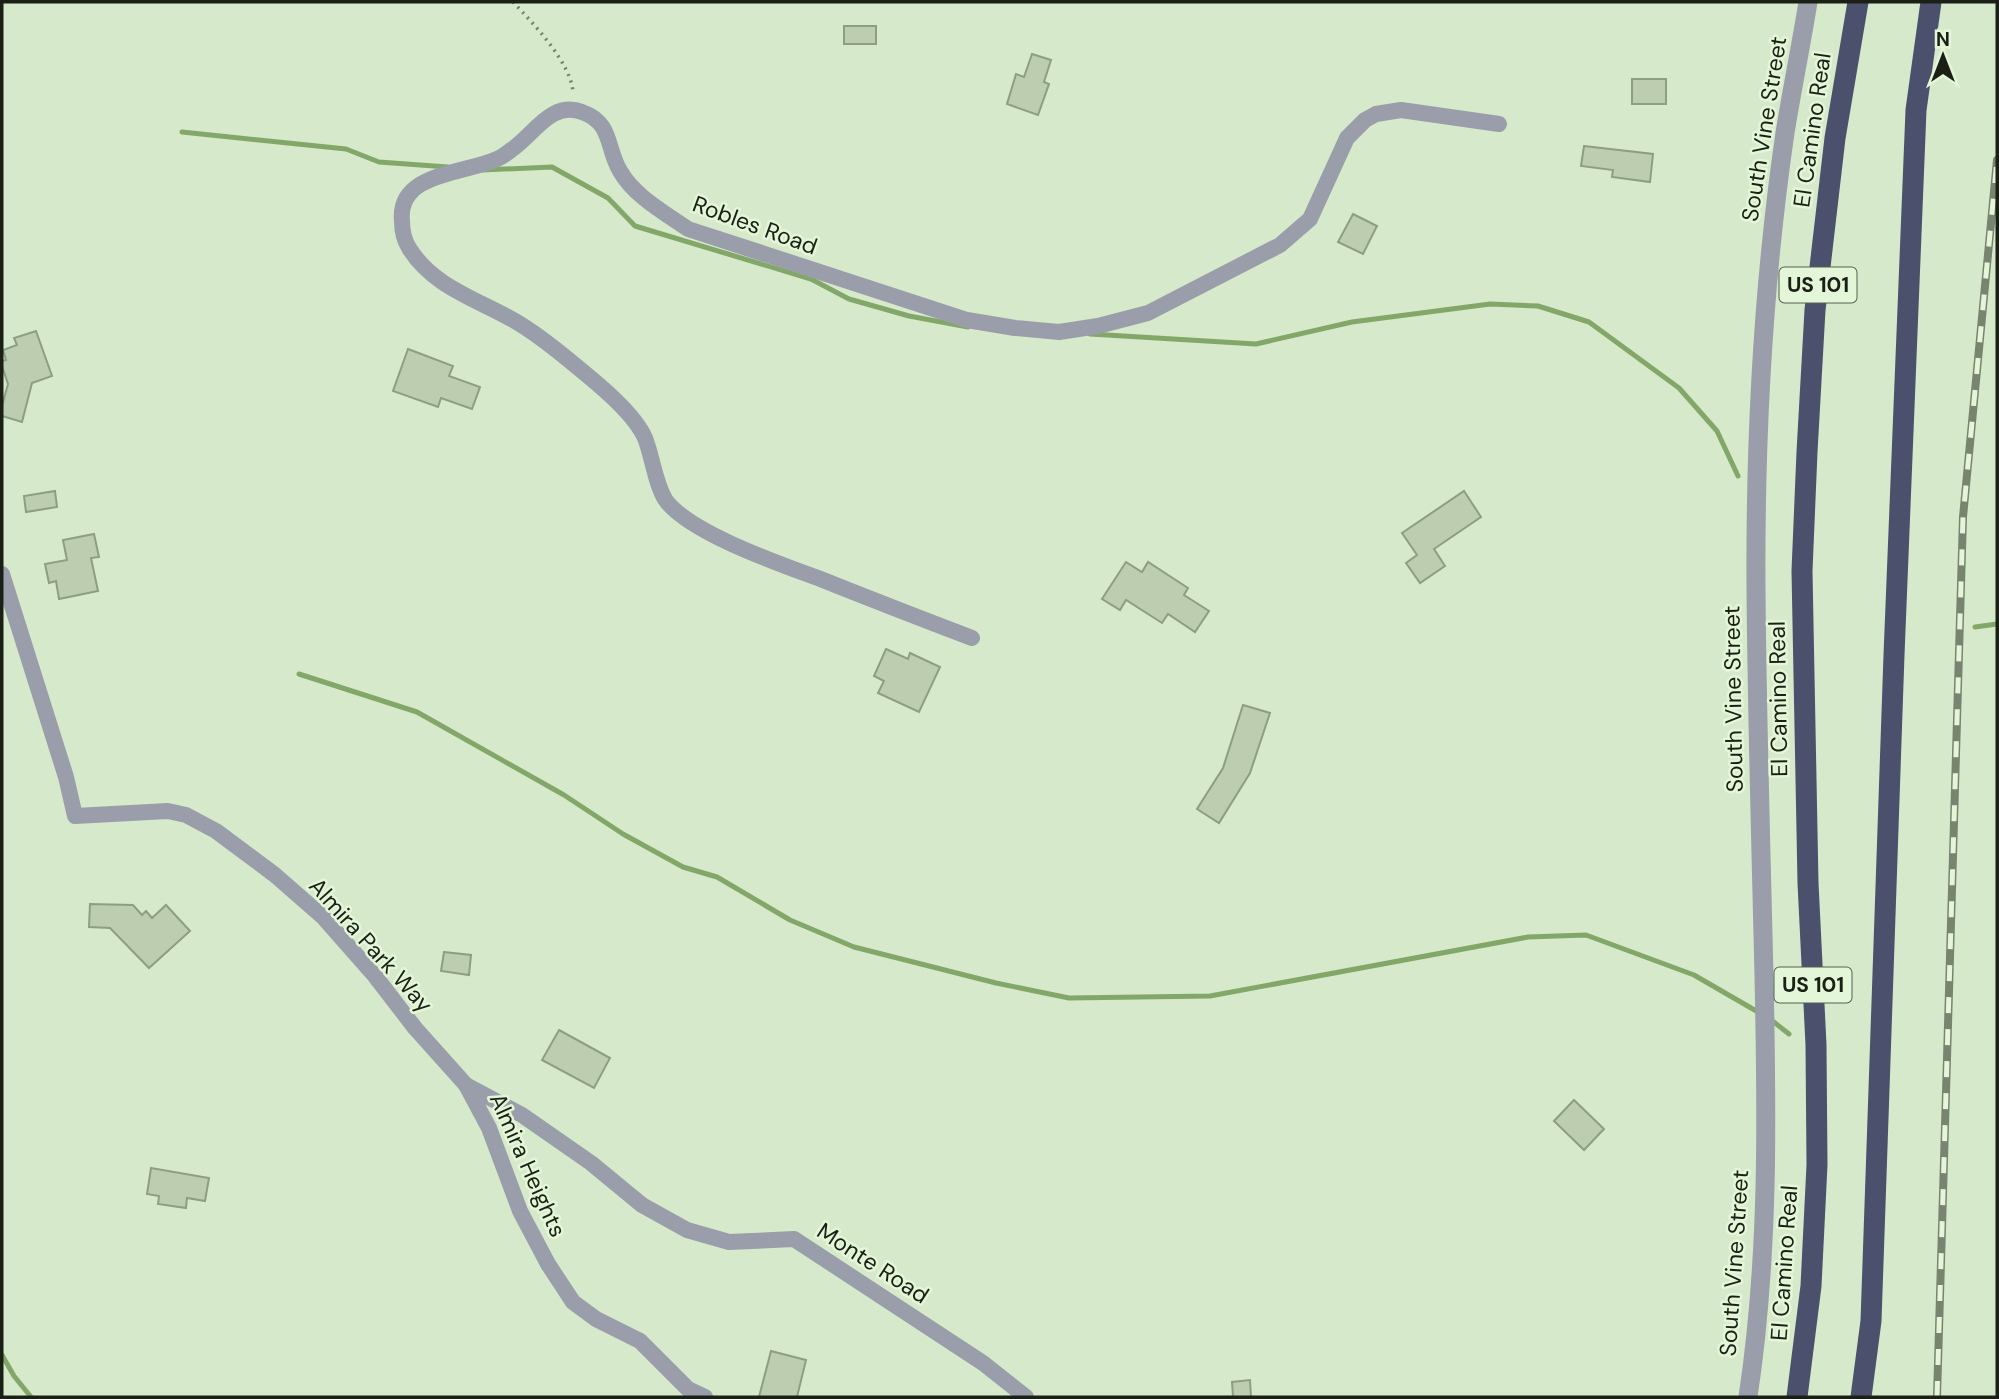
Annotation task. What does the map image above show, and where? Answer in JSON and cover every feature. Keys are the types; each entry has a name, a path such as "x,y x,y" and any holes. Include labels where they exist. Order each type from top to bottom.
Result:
{"highway":[{"name":"El Camino Real","path":"1797,1397 1811,1286 1817,1165 1816,1045 1808,883 1802,585 1805,492 1815,310 1835,138 1858,2"},
{"name":"US 101","path":"1861,1397 1871,1321 1916,110 1931,2"},
{"path":"1916,110 1945,2"}],"street":[{"name":"South Vine Street","path":"1748,1397 1758,1330 1765,1211 1765,1022 1756,541 1761,369 1785,132 1808,2"},
{"name":"Robles Road","path":"574,109 592,116 606,131 619,170 629,182 652,205 688,229 967,320 1059,332 1098,327 1148,313 1280,245 1310,219 1347,138 1364,120 1376,114 1401,110 1499,124"},
{"path":"574,109 555,113 541,122 516,147 498,159 442,175 421,184 407,194 401,207 403,233 408,247 426,270 458,293 516,322 570,361 626,412 644,435 666,500 680,513 706,531 771,560 972,638"},
{"name":"Almira Park Way","path":"2,575 66,777 75,816 169,811 186,815 216,831 275,875 323,917 466,1085"},
{"name":"Almira Heights","path":"466,1085 489,1128 520,1211 548,1264 573,1303 596,1319 640,1341 688,1389 705,1397"},
{"name":"Monte Road","path":"466,1085 522,1115 591,1163 642,1205 687,1230 729,1242 794,1239 984,1363 1026,1397"}],"path":[{"path":"513,2 546,38 573,83 574,109"}],"building":[{"path":"844,26 876,26 876,44 844,44"},
{"path":"1032,54 1051,60 1044,82 1049,84 1038,115 1007,104 1016,74 1024,77"},
{"path":"1632,79 1666,79 1666,104 1632,104"},
{"path":"1584,146 1653,154 1650,182 1612,177 1613,170 1581,166"},
{"path":"1353,214 1377,226 1363,254 1338,242"},
{"path":"36,331 52,376 32,383 22,422 2,416 8,384 2,366 2,361 6,360 3,350 17,345 14,338"},
{"path":"408,349 453,366 449,376 480,387 472,409 441,398 438,407 393,391"},
{"path":"55,491 57,507 26,512 24,496"},
{"path":"1464,491 1481,517 1434,549 1445,566 1420,583 1406,563 1417,555 1402,533"},
{"path":"94,534 99,557 91,558 98,591 59,599 56,581 49,583 45,564 67,560 63,540"},
{"path":"1126,562 1142,572 1148,562 1188,588 1184,595 1209,611 1195,632 1168,614 1162,623 1126,600 1120,610 1102,599"},
{"path":"886,649 908,659 910,653 940,667 919,712 878,693 884,681 874,676"},
{"path":"1243,705 1270,713 1250,773 1219,823 1197,809 1223,768"},
{"path":"90,904 133,905 142,915 146,911 152,918 166,905 190,931 149,968 110,928 89,927"},
{"path":"444,952 471,955 469,975 441,971"},
{"path":"559,1030 610,1058 594,1088 542,1060"},
{"path":"1574,1100 1604,1129 1584,1150 1554,1121"},
{"path":"151,1168 209,1178 205,1201 187,1198 186,1208 158,1204 159,1196 147,1194"},
{"path":"771,1351 806,1360 797,1397 759,1397"},
{"path":"1250,1380 1251,1397 1233,1397 1232,1382"}],"waterway":[{"path":"182,132 346,149 379,162 448,167"},
{"path":"482,170 552,167 608,198 635,226 811,279 849,299 909,316 968,327"},
{"path":"1090,334 1256,344 1352,322 1490,304 1538,306 1589,322 1679,388 1717,431 1738,476"},
{"path":"1975,627 1997,624"},
{"path":"299,674 417,712 564,795 623,834 683,867 717,877 790,920 854,947 996,983 1069,998 1210,996 1528,937 1586,935 1694,975 1758,1012"},
{"path":"1770,1019 1789,1034"},
{"path":"2,1355 31,1397"}],"railway":[{"path":"1937,1397 1963,517 1997,160"}]}
